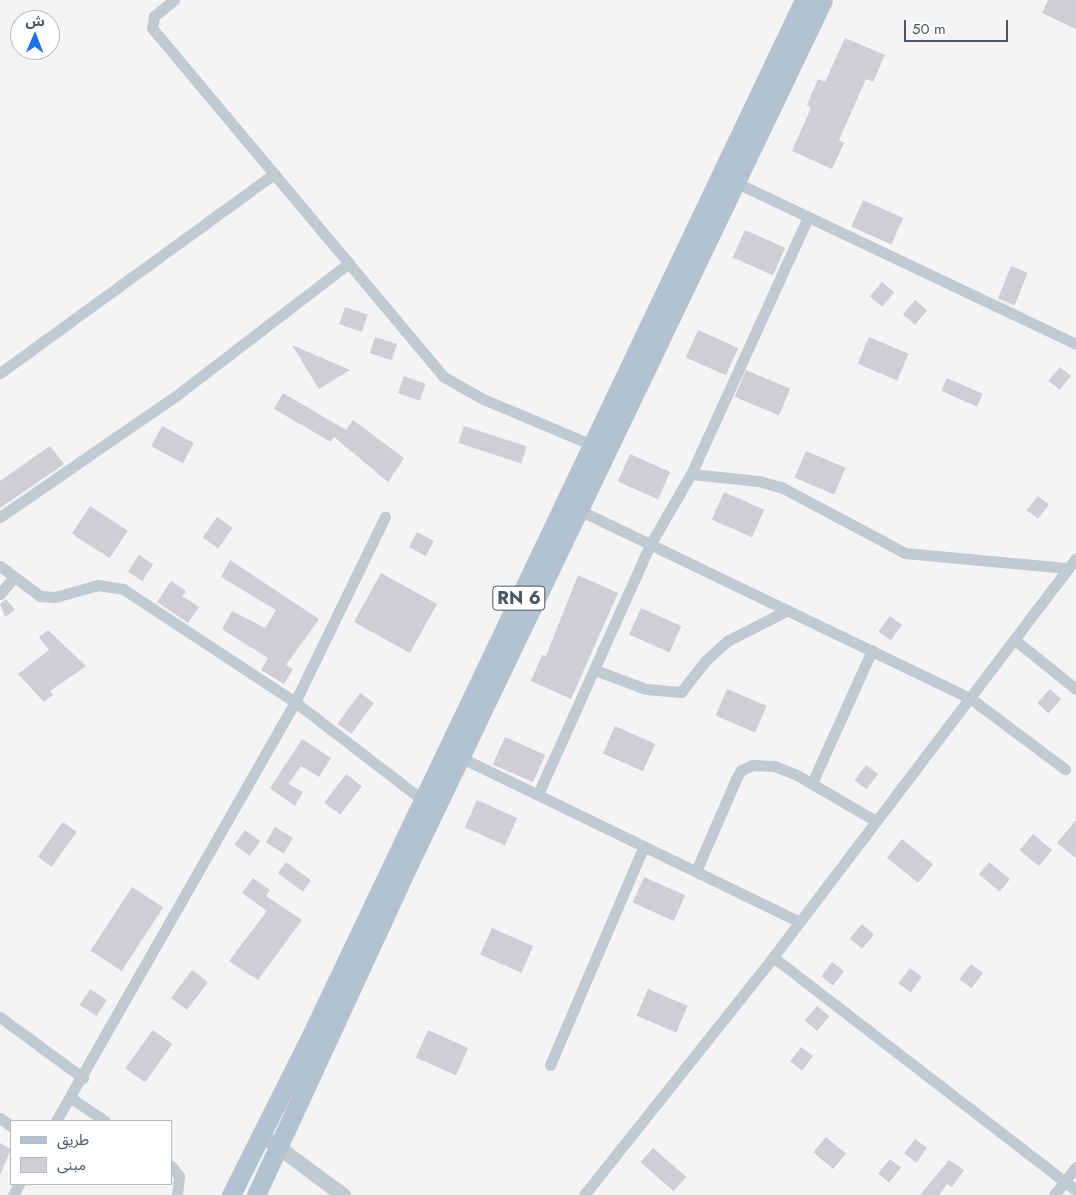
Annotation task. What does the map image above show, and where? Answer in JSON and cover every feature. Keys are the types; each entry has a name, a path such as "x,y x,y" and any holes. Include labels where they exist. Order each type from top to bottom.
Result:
{"main road":[{"name":"RN 6","path":"256,1195 279,1148 590,444 804,0"},
{"name":"RN 6","path":"231,1195 259,1134 429,805 462,758 823,0"}],"street":[{"path":"174,0 154,16 152,28 452,384 590,444"},
{"path":"0,373 274,174"},
{"path":"737,183 1076,344"},
{"path":"538,794 651,543 691,474 808,217"},
{"path":"0,517 177,395 349,262"},
{"path":"691,474 760,481 783,488 905,553 1067,568"},
{"path":"580,510 970,698 1065,770"},
{"path":"57,1120 83,1078 295,702 385,517"},
{"path":"584,1195 772,957 1076,558"},
{"path":"0,566 13,578 40,596 55,597 98,585 123,588 295,702 429,805"},
{"path":"0,594 13,578"},
{"path":"595,670 646,689 681,692 705,661 727,641 788,610"},
{"path":"1015,640 1076,689"},
{"path":"812,783 872,650"},
{"path":"462,758 799,922"},
{"path":"696,871 741,770 774,766 812,783 876,821"},
{"path":"550,1065 644,846"},
{"path":"772,957 1076,1190"},
{"path":"0,1017 83,1078"},
{"path":"71,1098 104,1120"},
{"path":"259,1134 343,1195"},
{"path":"172,1167 179,1176 177,1195"},
{"path":"1054,1195 1076,1167"}],"building":[{"path":"1048,0 1076,0 1076,29 1042,13"},
{"path":"845,38 885,55 873,82 866,79 839,140 844,143 832,169 792,151 811,108 807,105 818,79 825,82"},
{"path":"863,200 903,218 891,244 851,226"},
{"path":"745,230 785,248 773,275 733,257"},
{"path":"1011,266 1028,273 1015,305 998,298"},
{"path":"882,282 894,292 882,307 870,297"},
{"path":"915,300 927,310 915,325 903,315"},
{"path":"345,307 368,315 362,332 339,324"},
{"path":"698,330 738,348 726,375 686,357"},
{"path":"375,337 397,344 392,360 370,353"},
{"path":"869,337 909,354 897,380 858,364"},
{"path":"292,345 350,370 319,389"},
{"path":"1060,367 1071,376 1060,390 1049,381"},
{"path":"746,370 790,389 779,415 735,397"},
{"path":"404,376 426,384 419,401 398,393"},
{"path":"947,378 983,394 977,407 941,391"},
{"path":"283,393 346,430 353,420 404,458 388,482 334,437 331,442 274,409"},
{"path":"162,426 194,443 183,463 151,446"},
{"path":"464,426 527,446 521,464 458,443"},
{"path":"50,446 64,464 0,508 0,481"},
{"path":"806,451 846,468 834,494 795,478"},
{"path":"630,454 670,472 658,499 618,481"},
{"path":"724,492 764,510 752,537 712,519"},
{"path":"1038,496 1049,505 1038,519 1027,510"},
{"path":"90,506 128,531 110,558 72,534"},
{"path":"217,517 233,528 218,548 203,537"},
{"path":"417,532 434,541 426,556 409,547"},
{"path":"139,555 153,564 142,581 128,572"},
{"path":"230,560 319,619 286,665 293,669 284,684 261,670 268,658 222,629 232,611 265,628 276,610 221,577"},
{"path":"381,573 437,604 410,653 354,622"},
{"path":"578,575 618,593 571,699 531,681 542,655 546,656"},
{"path":"171,581 186,591 182,596 199,607 188,623 157,602"},
{"path":"6,599 15,610 5,617 0,604"},
{"path":"641,608 681,626 669,652 629,634"},
{"path":"890,616 902,625 891,640 879,631"},
{"path":"48,630 86,666 50,691 53,695 44,702 18,674 49,650 39,637"},
{"path":"727,689 767,706 755,732 716,716"},
{"path":"1050,689 1061,699 1048,713 1037,703"},
{"path":"360,693 374,703 351,734 338,724"},
{"path":"615,726 655,744 643,771 603,753"},
{"path":"505,737 545,755 533,782 493,764"},
{"path":"302,739 331,758 319,777 301,766 288,784 303,792 295,806 270,788"},
{"path":"866,765 878,774 867,789 855,780"},
{"path":"346,774 362,786 340,815 324,803"},
{"path":"477,800 517,818 505,845 465,827"},
{"path":"1076,820 1076,858 1057,843"},
{"path":"63,822 77,832 51,867 38,857"},
{"path":"275,827 293,838 284,853 266,842"},
{"path":"245,830 260,841 250,856 234,845"},
{"path":"1033,834 1052,850 1039,866 1020,850"},
{"path":"902,839 933,864 918,883 887,858"},
{"path":"286,862 311,880 303,892 278,873"},
{"path":"989,862 1010,879 1000,891 979,874"},
{"path":"644,877 685,895 674,921 633,903"},
{"path":"253,878 270,890 266,896 302,920 258,980 229,961 267,911 242,893"},
{"path":"132,887 163,907 122,971 91,951"},
{"path":"862,924 874,934 862,949 850,939"},
{"path":"492,928 533,946 521,973 480,954"},
{"path":"832,962 844,971 833,985 821,976"},
{"path":"971,964 983,973 972,988 960,979"},
{"path":"910,968 922,977 911,992 899,983"},
{"path":"192,970 208,982 187,1010 171,998"},
{"path":"90,989 107,1000 96,1016 80,1005"},
{"path":"648,989 688,1006 676,1032 637,1016"},
{"path":"817,1006 829,1016 817,1031 805,1021"},
{"path":"153,1030 172,1044 145,1082 125,1068"},
{"path":"428,1030 468,1048 456,1075 416,1057"},
{"path":"801,1047 813,1056 802,1070 790,1061"},
{"path":"826,1137 846,1154 833,1169 813,1152"},
{"path":"915,1139 927,1148 916,1162 904,1153"},
{"path":"0,1143 10,1148 10,1151 0,1175"},
{"path":"653,1148 686,1177 674,1191 641,1162"},
{"path":"890,1159 901,1168 889,1183 878,1174"},
{"path":"949,1160 964,1170 952,1187 947,1184 939,1195 920,1195"}]}
